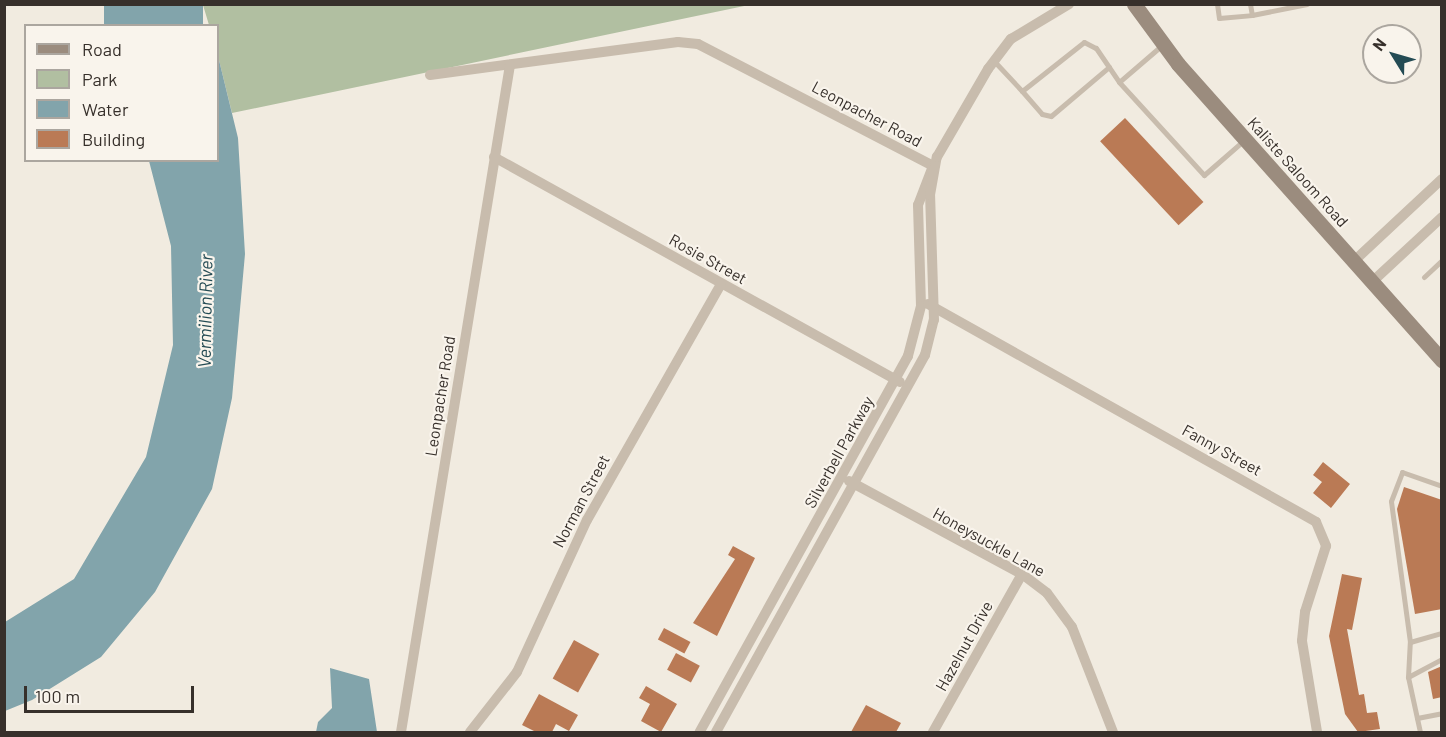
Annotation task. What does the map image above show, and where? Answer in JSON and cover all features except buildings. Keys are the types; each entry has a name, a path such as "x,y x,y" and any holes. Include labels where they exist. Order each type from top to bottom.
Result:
{"main road":[{"name":"Kaliste Saloom Road","path":"1134,4 1162,45 1244,140 1442,360"}],"street":[{"name":"Silverbell Parkway","path":"700,732 896,380 914,340 921,300 918,212 933,166 994,60 1025,27 1069,4"},
{"name":"Leonpacher Road","path":"430,75 678,42 698,44 933,166"},
{"name":"Leonpacher Road","path":"401,732 510,64"},
{"name":"Rosie Street","path":"494,157 909,387"},
{"name":"Silverbell Parkway","path":"716,732 909,387 930,340 934,307 930,219 933,166"},
{"path":"1354,261 1442,179"},
{"path":"1373,281 1442,217"},
{"name":"Norman Street","path":"470,732 517,672 587,520 721,284"},
{"name":"Fanny Street","path":"921,300 1316,522 1326,546 1305,612 1302,641 1317,732"},
{"name":"Honeysuckle Lane","path":"842,477 1022,574 1067,617 1113,732"},
{"name":"Hazelnut Drive","path":"933,732 1022,574"}],"lane":[{"path":"1217,4 1219,18 1251,15 1307,4"},
{"path":"1250,4 1251,15"},
{"path":"1022,91 1077,43 1090,44 1119,82 1203,176 1244,140"},
{"path":"1119,82 1162,45"},
{"path":"994,60 1042,114 1051,116 1109,67"},
{"path":"1424,276 1442,260"},
{"path":"1420,732 1408,677 1410,642 1391,501 1402,472 1442,486"},
{"path":"1410,642 1442,633"},
{"path":"1408,677 1442,659"},
{"path":"1417,718 1442,713"}],"green space":[{"path":"203,5 749,5 232,113 219,60 219,24 209,24"}],"water":[{"path":"104,5 203,5 203,24 104,24"},
{"name":"Vermilion River","path":"219,60 238,138 245,254 232,398 212,489 155,592 101,657 32,700 5,711 5,622 74,579 146,457 173,345 171,246 149,162 219,162"},
{"path":"330,668 369,679 377,732 316,732 318,722 332,708"}]}
